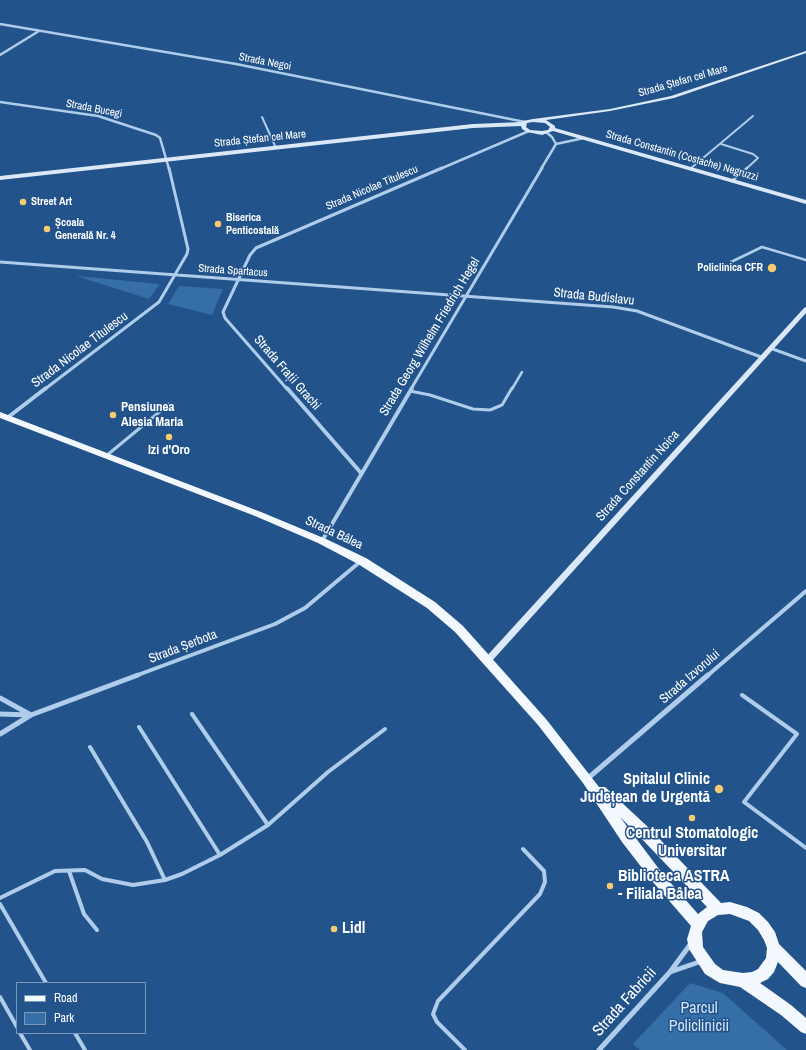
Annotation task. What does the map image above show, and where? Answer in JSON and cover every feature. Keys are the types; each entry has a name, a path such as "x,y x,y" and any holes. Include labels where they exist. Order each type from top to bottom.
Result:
{"main road":[{"name":"Strada Ștefan cel Mare","path":"0,178 501,124 524,123 624,108 672,97 806,52"},
{"name":"Strada Constantin (Costache) Negruzzi","path":"538,120 551,123 553,127 552,129 806,202"},
{"path":"524,123 524,128 529,131 546,132 552,129"},
{"name":"Strada Constantin Noica","path":"488,660 806,309"},
{"name":"Strada Bâlea","path":"3,417 258,514 322,541 362,561 431,605 459,629 542,722 588,779"},
{"path":"588,779 643,831 718,909"},
{"path":"588,779 627,838 657,877 698,924"},
{"path":"774,948 770,967 762,974 754,979 732,979 720,976 710,969 702,960 696,949 694,939 698,924 709,912 718,909 730,908 742,911 754,918 767,931 774,948 806,981"},
{"path":"743,980 786,1010 806,1027"}],"street":[{"name":"Strada Negoi","path":"0,24 236,64 524,123"},
{"path":"0,56 40,31"},
{"name":"Strada Bucegi","path":"0,102 98,116 149,131 160,138 166,160"},
{"name":"Strada Nicolae Titulescu","path":"238,280 250,255 256,248 529,131"},
{"path":"546,132 552,137 556,144 584,138"},
{"name":"Strada Georg Wilhelm Friedrich Hegel","path":"322,541 556,144"},
{"path":"166,160 188,249 175,276"},
{"name":"Strada Spartacus","path":"0,262 466,297"},
{"name":"Strada Nicolae Titulescu","path":"3,417 159,302 175,276"},
{"name":"Strada Frații Grachi","path":"238,280 225,305 223,312 225,318 361,473"},
{"name":"Strada Budislavu","path":"466,297 613,307 637,311 762,357"},
{"path":"770,348 806,361"},
{"name":"Strada Șerbota","path":"0,734 31,715 275,624 305,608 362,561"},
{"name":"Strada Izvorului","path":"588,779 806,592"},
{"path":"0,698 31,715"},
{"path":"0,714 31,715"},
{"name":"Strada Fabricii","path":"599,1050 670,972 694,939"},
{"name":"Strada Fabricii","path":"670,972 702,960"}],"lane":[{"path":"690,169 753,116"},
{"path":"262,117 276,148"},
{"path":"721,144 753,154 758,158 732,181"},
{"path":"731,262 762,247 806,260"},
{"path":"410,391 437,397 473,409 490,410 502,405 522,372"},
{"path":"106,456 169,404"},
{"path":"742,695 796,734 744,802 806,848"},
{"path":"192,714 268,825"},
{"path":"139,727 220,855"},
{"path":"0,898 55,871 86,870 102,879 133,885 165,880 182,874 220,855 268,825 328,772 385,728"},
{"path":"90,747 148,842 165,880"},
{"path":"465,1050 437,1022 433,1014 438,1001 540,894 545,882 544,871 523,849"},
{"path":"69,871 84,914 97,930"},
{"path":"0,904 45,982"},
{"path":"0,997 16,1025"},
{"path":"21,1034 30,1050"},
{"path":"76,1034 85,1050"}],"green space":[{"path":"76,276 160,284 149,299"},
{"path":"179,286 223,289 212,315 168,304"},
{"name":"Parcul Policlinicii","path":"690,983 723,993 787,1050 640,1050 633,1044"}],"place":[{"name":"Street Art","path":"23,202"},
{"name":"Biserica Penticostală","path":"218,224"},
{"name":"Școala Generală Nr. 4","path":"47,229"},
{"name":"Policlinica CFR","path":"772,268"},
{"name":"Pensiunea Alesia Maria","path":"113,415"},
{"name":"Izi d'Oro","path":"169,437"},
{"name":"Spitalul Clinic Județean de Urgentă","path":"719,789"},
{"name":"Centrul Stomatologic Universitar","path":"692,818"},
{"name":"Biblioteca ASTRA - Filiala Bâlea","path":"610,886"},
{"name":"Lidl","path":"334,929"}]}
